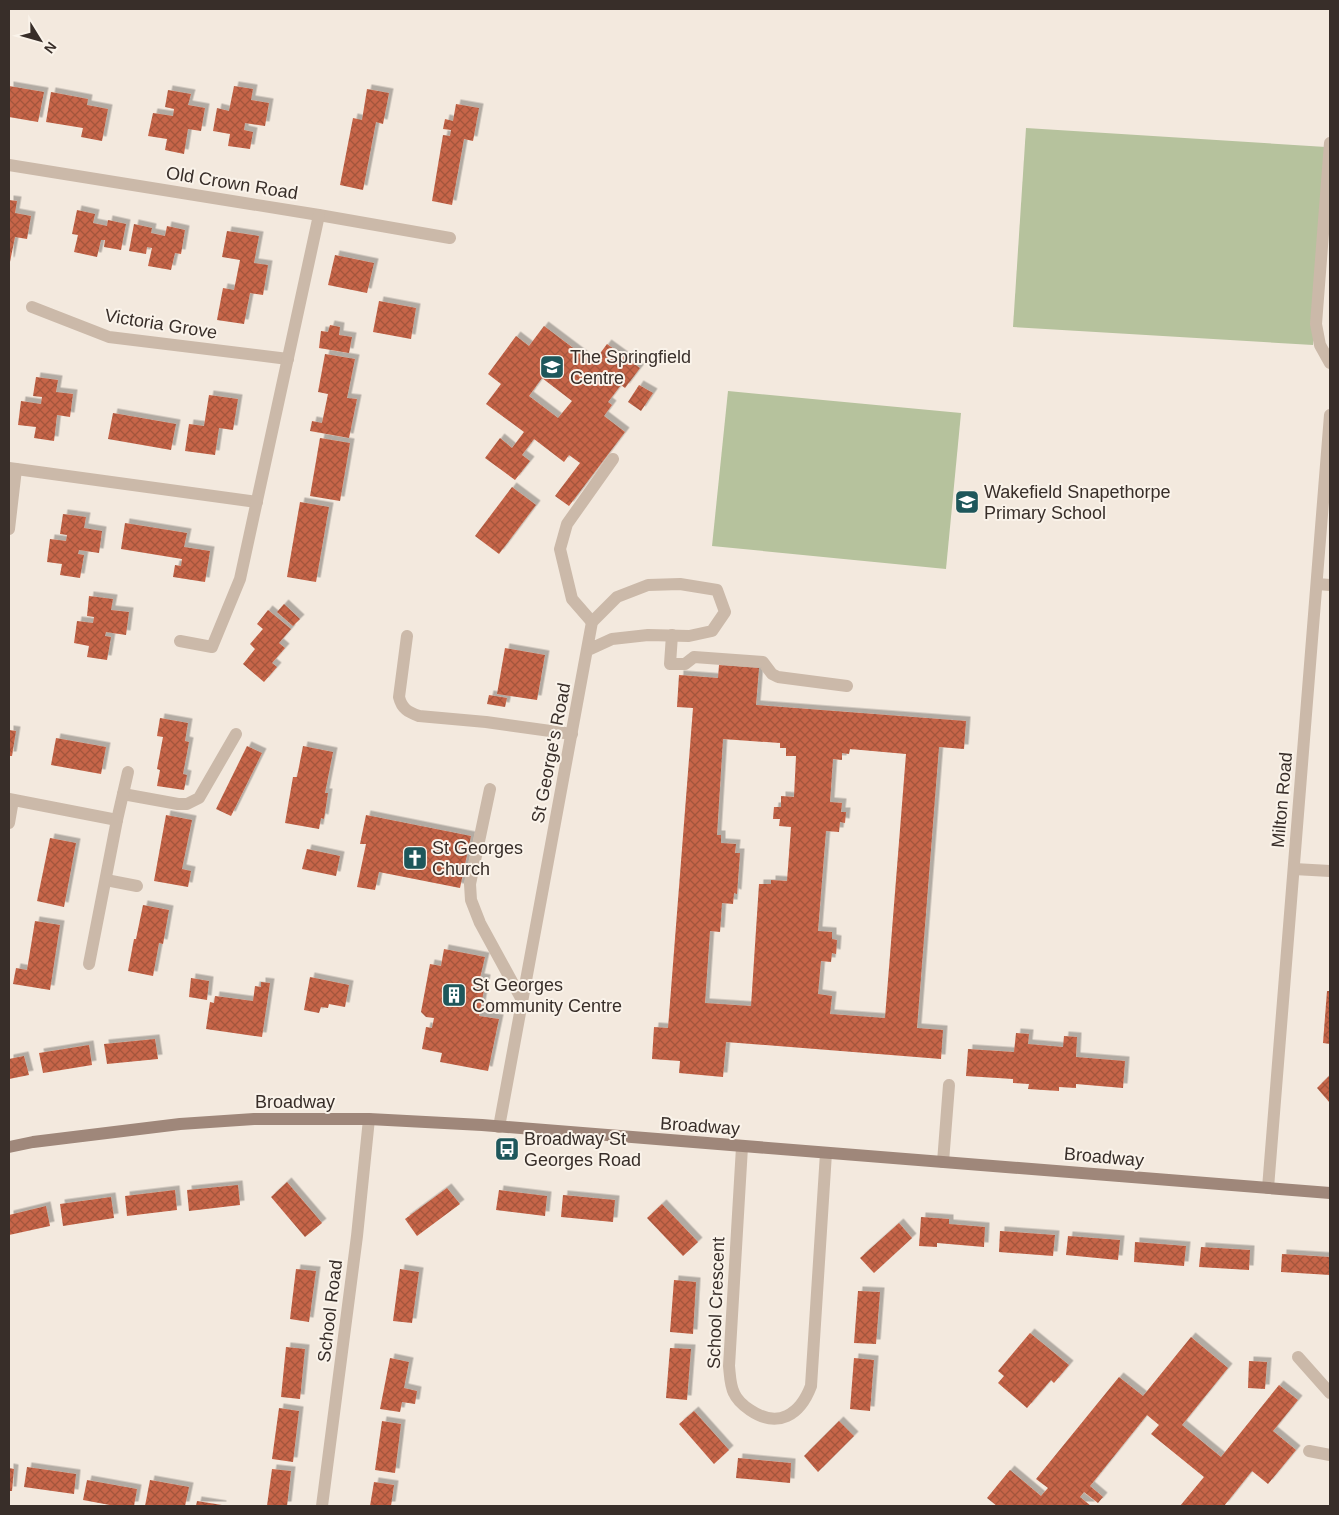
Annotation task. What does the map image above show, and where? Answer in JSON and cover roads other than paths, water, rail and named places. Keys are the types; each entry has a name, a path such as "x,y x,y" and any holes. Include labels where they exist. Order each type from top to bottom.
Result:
{"street":[{"path":"1330,143 1316,324 1320,345 1330,363"},
{"name":"Old Crown Road","path":"9,165 450,238"},
{"path":"180,641 212,647 240,579 319,215"},
{"name":"Victoria Grove","path":"32,307 109,337 288,359"},
{"name":"Milton Road","path":"1268,1188 1330,415"},
{"path":"588,650 612,639 648,635 689,636 712,631 725,612 717,590 680,584 648,585 617,597 592,622 572,599 560,549 567,524 613,459"},
{"path":"9,529 12,468 256,502"},
{"path":"1317,584 1330,585"},
{"name":"St George's Road","path":"499,1127 592,622"},
{"path":"672,635 670,664 685,664 694,657 763,662 772,674 778,677 847,686"},
{"path":"407,636 399,697 401,705 411,713 420,716 486,722 572,734"},
{"path":"123,794 178,804 187,804 199,798 236,734"},
{"path":"89,964 116,820 128,772"},
{"path":"490,789 470,884 471,900 480,923 522,1000"},
{"path":"9,824 11,799 116,820"},
{"path":"1294,868 1330,871"},
{"path":"106,880 137,886"},
{"path":"943,1162 950,1085"},
{"name":"Broadway","path":"9,1147 43,1141 254,1119 370,1119 499,1127 1330,1193"},
{"name":"School Road","path":"322,1506 357,1236 370,1119"},
{"name":"School Crescent","path":"742,1147 729,1366 730,1381 734,1395 744,1406 767,1419 784,1418 797,1409 806,1399 811,1386 826,1153"},
{"path":"1298,1357 1330,1394"},
{"path":"1309,1451 1330,1455"}],"place":[{"name":"The Springfield Centre","path":"552,367"},
{"name":"Wakefield Snapethorpe Primary School","path":"967,502"},
{"name":"St Georges Church","path":"415,858"},
{"name":"St Georges Community Centre","path":"454,995"},
{"name":"Broadway St Georges Road","path":"507,1149"}]}
